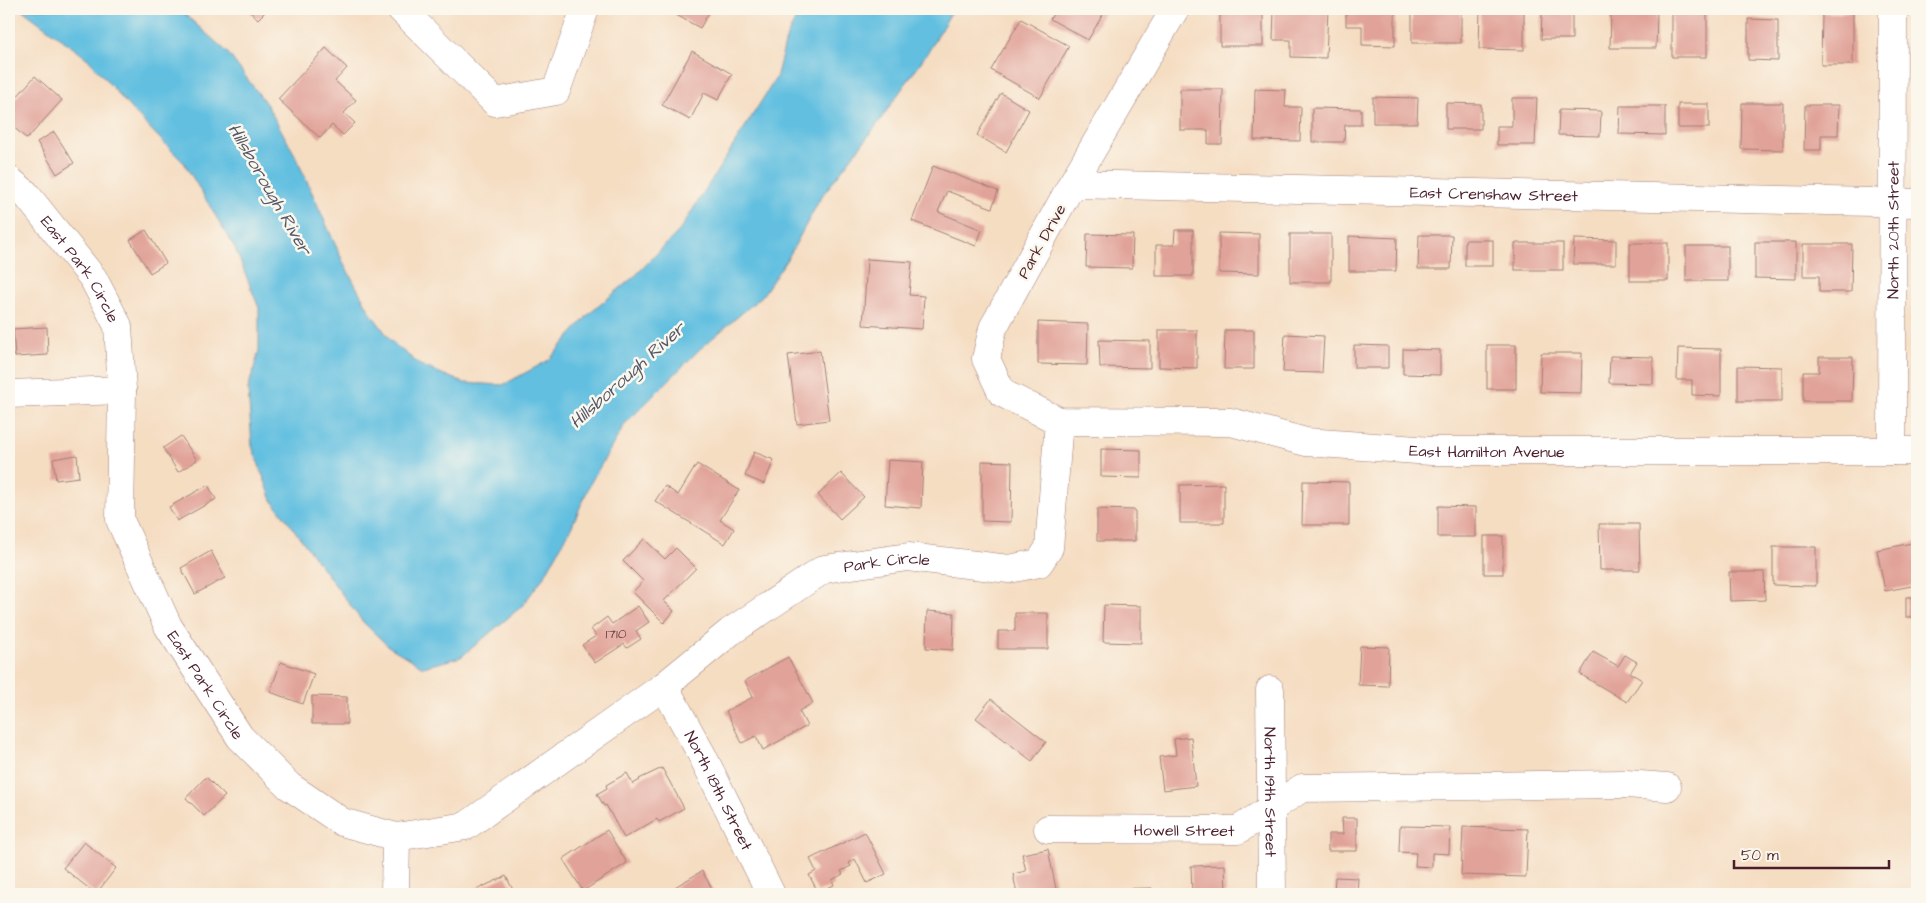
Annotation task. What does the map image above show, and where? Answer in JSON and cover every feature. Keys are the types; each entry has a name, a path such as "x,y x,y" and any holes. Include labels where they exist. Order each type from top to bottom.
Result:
{"street":[{"path":"401,9 495,102 556,90 585,9"},
{"name":"Park Drive","path":"1059,421 1002,393 986,359 993,328 1072,184 1175,9"},
{"name":"North 20th Street","path":"1893,9 1905,202 1905,451"},
{"name":"East Park Circle","path":"9,180 25,193 93,278 118,326 122,390 120,520 168,626 240,737 289,786 342,822 396,837 466,826 664,686"},
{"name":"East Crenshaw Street","path":"1072,184 1905,202"},
{"path":"9,394 122,390"},
{"name":"East Hamilton Avenue","path":"1059,421 1231,422 1306,442 1431,451 1905,451"},
{"name":"Park Circle","path":"664,686 730,632 824,569 908,556 1010,569 1039,563 1049,548 1059,421"},
{"name":"North 18th Street","path":"664,686 702,755 770,894"},
{"name":"North 19th Street","path":"1270,690 1272,894"},
{"name":"Howell Street","path":"1048,829 1238,830 1302,788 1459,788 1626,784 1667,787"},
{"path":"395,894 396,837"}],"water":[{"name":"Hillsborough River","path":"21,9 179,9 227,52 267,105 295,155 344,264 370,312 392,342 420,365 464,383 503,385 549,360 589,314 636,275 680,230 776,78 787,36 801,9 953,9 930,49 873,130 821,197 789,256 762,296 701,348 625,424 591,482 571,528 545,575 522,606 461,657 423,667 388,646 362,621 272,500 252,446 248,389 259,351 259,308 235,248 184,163 132,110 88,59"}],"building":[{"path":"247,9 268,9 258,19"},
{"path":"670,9 711,9 700,28 669,11"},
{"path":"1056,9 1106,9 1088,40 1050,19"},
{"path":"1220,9 1249,9 1249,12 1263,12 1263,46 1220,46"},
{"path":"1274,9 1328,9 1326,58 1291,57 1291,40 1273,40"},
{"path":"1346,9 1395,9 1395,46 1362,45 1362,26 1346,26"},
{"path":"1412,9 1461,9 1461,43 1412,43"},
{"path":"1480,9 1524,9 1524,50 1479,49"},
{"path":"1611,11 1657,12 1656,48 1610,48"},
{"path":"1672,12 1707,12 1707,57 1672,57"},
{"path":"1542,13 1572,14 1572,39 1541,39"},
{"path":"1822,13 1853,13 1853,65 1821,65"},
{"path":"1021,19 1069,46 1040,98 991,70"},
{"path":"1748,19 1778,20 1778,61 1748,60"},
{"path":"326,48 347,68 335,81 356,100 344,113 355,123 343,135 332,125 320,138 278,99"},
{"path":"692,51 732,74 718,100 704,93 690,120 662,105"},
{"path":"35,76 62,100 27,139 9,123 9,106"},
{"path":"1180,89 1223,89 1222,144 1208,144 1208,130 1180,130"},
{"path":"1255,89 1286,90 1285,107 1301,107 1300,141 1254,140"},
{"path":"1001,93 1029,110 1006,152 977,135"},
{"path":"1373,97 1418,98 1417,123 1373,123"},
{"path":"1512,98 1537,98 1535,145 1497,145 1497,126 1512,126"},
{"path":"1446,103 1481,104 1481,129 1446,129"},
{"path":"1742,103 1783,103 1783,150 1741,149"},
{"path":"1678,104 1709,104 1709,128 1678,128"},
{"path":"1805,105 1839,105 1838,135 1821,135 1821,150 1804,150"},
{"path":"1620,106 1665,106 1665,135 1619,134"},
{"path":"1312,108 1361,109 1361,125 1345,125 1344,142 1312,142"},
{"path":"1559,110 1601,111 1600,136 1558,135"},
{"path":"54,132 74,163 57,174 37,142"},
{"path":"933,166 998,191 992,208 947,191 938,212 982,230 976,246 912,221"},
{"path":"146,230 166,263 150,273 130,240"},
{"path":"1175,230 1193,230 1193,276 1156,276 1156,245 1174,245"},
{"path":"1219,233 1259,234 1259,274 1219,273"},
{"path":"1087,234 1133,235 1132,268 1086,267"},
{"path":"1290,234 1331,234 1331,282 1290,282"},
{"path":"1419,235 1452,235 1451,269 1418,269"},
{"path":"1349,236 1397,238 1396,271 1349,271"},
{"path":"1574,239 1616,240 1616,264 1573,264"},
{"path":"1465,240 1493,240 1493,266 1465,266"},
{"path":"1755,242 1796,242 1796,279 1755,278"},
{"path":"1515,243 1563,243 1563,270 1515,270"},
{"path":"1630,243 1668,243 1668,281 1630,281"},
{"path":"1803,244 1852,244 1851,292 1819,292 1819,276 1803,276"},
{"path":"1686,246 1728,246 1728,281 1686,281"},
{"path":"867,259 912,262 909,295 924,296 922,329 863,325"},
{"path":"1038,322 1088,324 1087,365 1038,364"},
{"path":"47,327 48,355 15,357 13,329"},
{"path":"1159,330 1197,330 1197,368 1159,367"},
{"path":"1225,330 1254,330 1254,369 1224,369"},
{"path":"1285,334 1324,336 1322,373 1283,372"},
{"path":"1099,340 1150,341 1150,368 1100,367"},
{"path":"1354,345 1388,346 1388,368 1354,368"},
{"path":"1487,345 1516,345 1516,389 1487,389"},
{"path":"1678,348 1721,349 1721,396 1692,395 1692,380 1677,380"},
{"path":"1403,349 1440,350 1440,375 1403,374"},
{"path":"820,351 829,420 797,424 788,355"},
{"path":"1541,353 1582,353 1581,393 1540,392"},
{"path":"1610,356 1653,357 1653,384 1609,383"},
{"path":"1819,357 1853,357 1852,401 1803,401 1803,372 1819,372"},
{"path":"1738,366 1782,367 1782,401 1738,401"},
{"path":"181,436 197,460 178,472 163,448"},
{"path":"1101,449 1141,450 1141,478 1101,477"},
{"path":"754,452 774,460 764,484 745,476"},
{"path":"77,455 79,477 56,480 53,459"},
{"path":"888,460 923,462 921,508 885,505"},
{"path":"982,461 1012,462 1011,522 982,521"},
{"path":"697,464 739,490 720,520 734,529 725,544 655,501 665,486 678,495"},
{"path":"841,473 864,497 840,519 818,495"},
{"path":"1303,481 1349,482 1349,525 1302,525"},
{"path":"1224,484 1224,523 1180,523 1180,485"},
{"path":"208,485 216,499 177,521 169,507"},
{"path":"1438,506 1476,507 1476,537 1438,537"},
{"path":"1097,509 1135,510 1135,541 1097,541"},
{"path":"1599,524 1639,524 1640,570 1600,570"},
{"path":"1484,536 1503,536 1503,574 1484,574"},
{"path":"644,539 665,559 676,548 696,568 664,601 674,611 664,623 633,592 643,581 623,561"},
{"path":"1917,542 1917,570 1915,571 1917,585 1885,591 1877,550"},
{"path":"1773,547 1816,547 1816,586 1773,585"},
{"path":"211,551 225,578 195,594 181,568"},
{"path":"1729,572 1764,572 1765,600 1730,601"},
{"path":"1906,597 1917,597 1917,617 1906,617"},
{"path":"1104,605 1141,606 1141,643 1103,642"},
{"path":"638,606 649,622 636,631 641,639 627,648 624,644 595,663 582,645 596,636 591,629 607,617 612,624"},
{"path":"927,611 954,613 953,650 926,648"},
{"path":"1015,613 1048,613 1048,649 998,649 998,631 1015,631"},
{"path":"1360,646 1389,647 1388,686 1358,685"},
{"path":"1593,652 1618,666 1625,655 1637,662 1630,673 1642,680 1627,702 1580,674"},
{"path":"788,657 813,703 799,711 807,726 763,750 756,736 742,743 726,711 753,697 745,681"},
{"path":"281,662 314,674 303,704 270,692"},
{"path":"312,696 347,697 347,724 312,724"},
{"path":"991,699 1046,742 1032,761 976,718"},
{"path":"1191,737 1196,786 1163,790 1159,757 1176,755 1174,739"},
{"path":"662,768 684,808 659,822 657,819 624,838 606,805 604,806 597,794 607,788 606,785 627,773 633,784"},
{"path":"206,777 225,796 204,816 186,798"},
{"path":"1342,818 1357,818 1357,851 1328,851 1328,834 1343,834"},
{"path":"1400,826 1450,827 1449,854 1432,853 1432,867 1415,866 1416,853 1399,852"},
{"path":"1463,827 1528,829 1526,877 1461,875"},
{"path":"607,830 627,863 583,891 563,859"},
{"path":"865,832 886,874 867,883 855,859 849,863 851,866 841,871 843,874 832,880 834,885 818,892 809,875 816,871 810,859"},
{"path":"84,842 116,868 96,894 63,868"},
{"path":"1048,849 1057,894 1017,894 1013,874 1026,871 1022,854"},
{"path":"1225,865 1226,894 1192,894 1191,866"},
{"path":"702,871 715,894 679,894 675,887"},
{"path":"506,876 515,894 467,894"},
{"path":"1335,877 1358,878 1357,894 1334,894"},
{"path":"1152,888 1152,894 1111,894 1111,889"}]}
